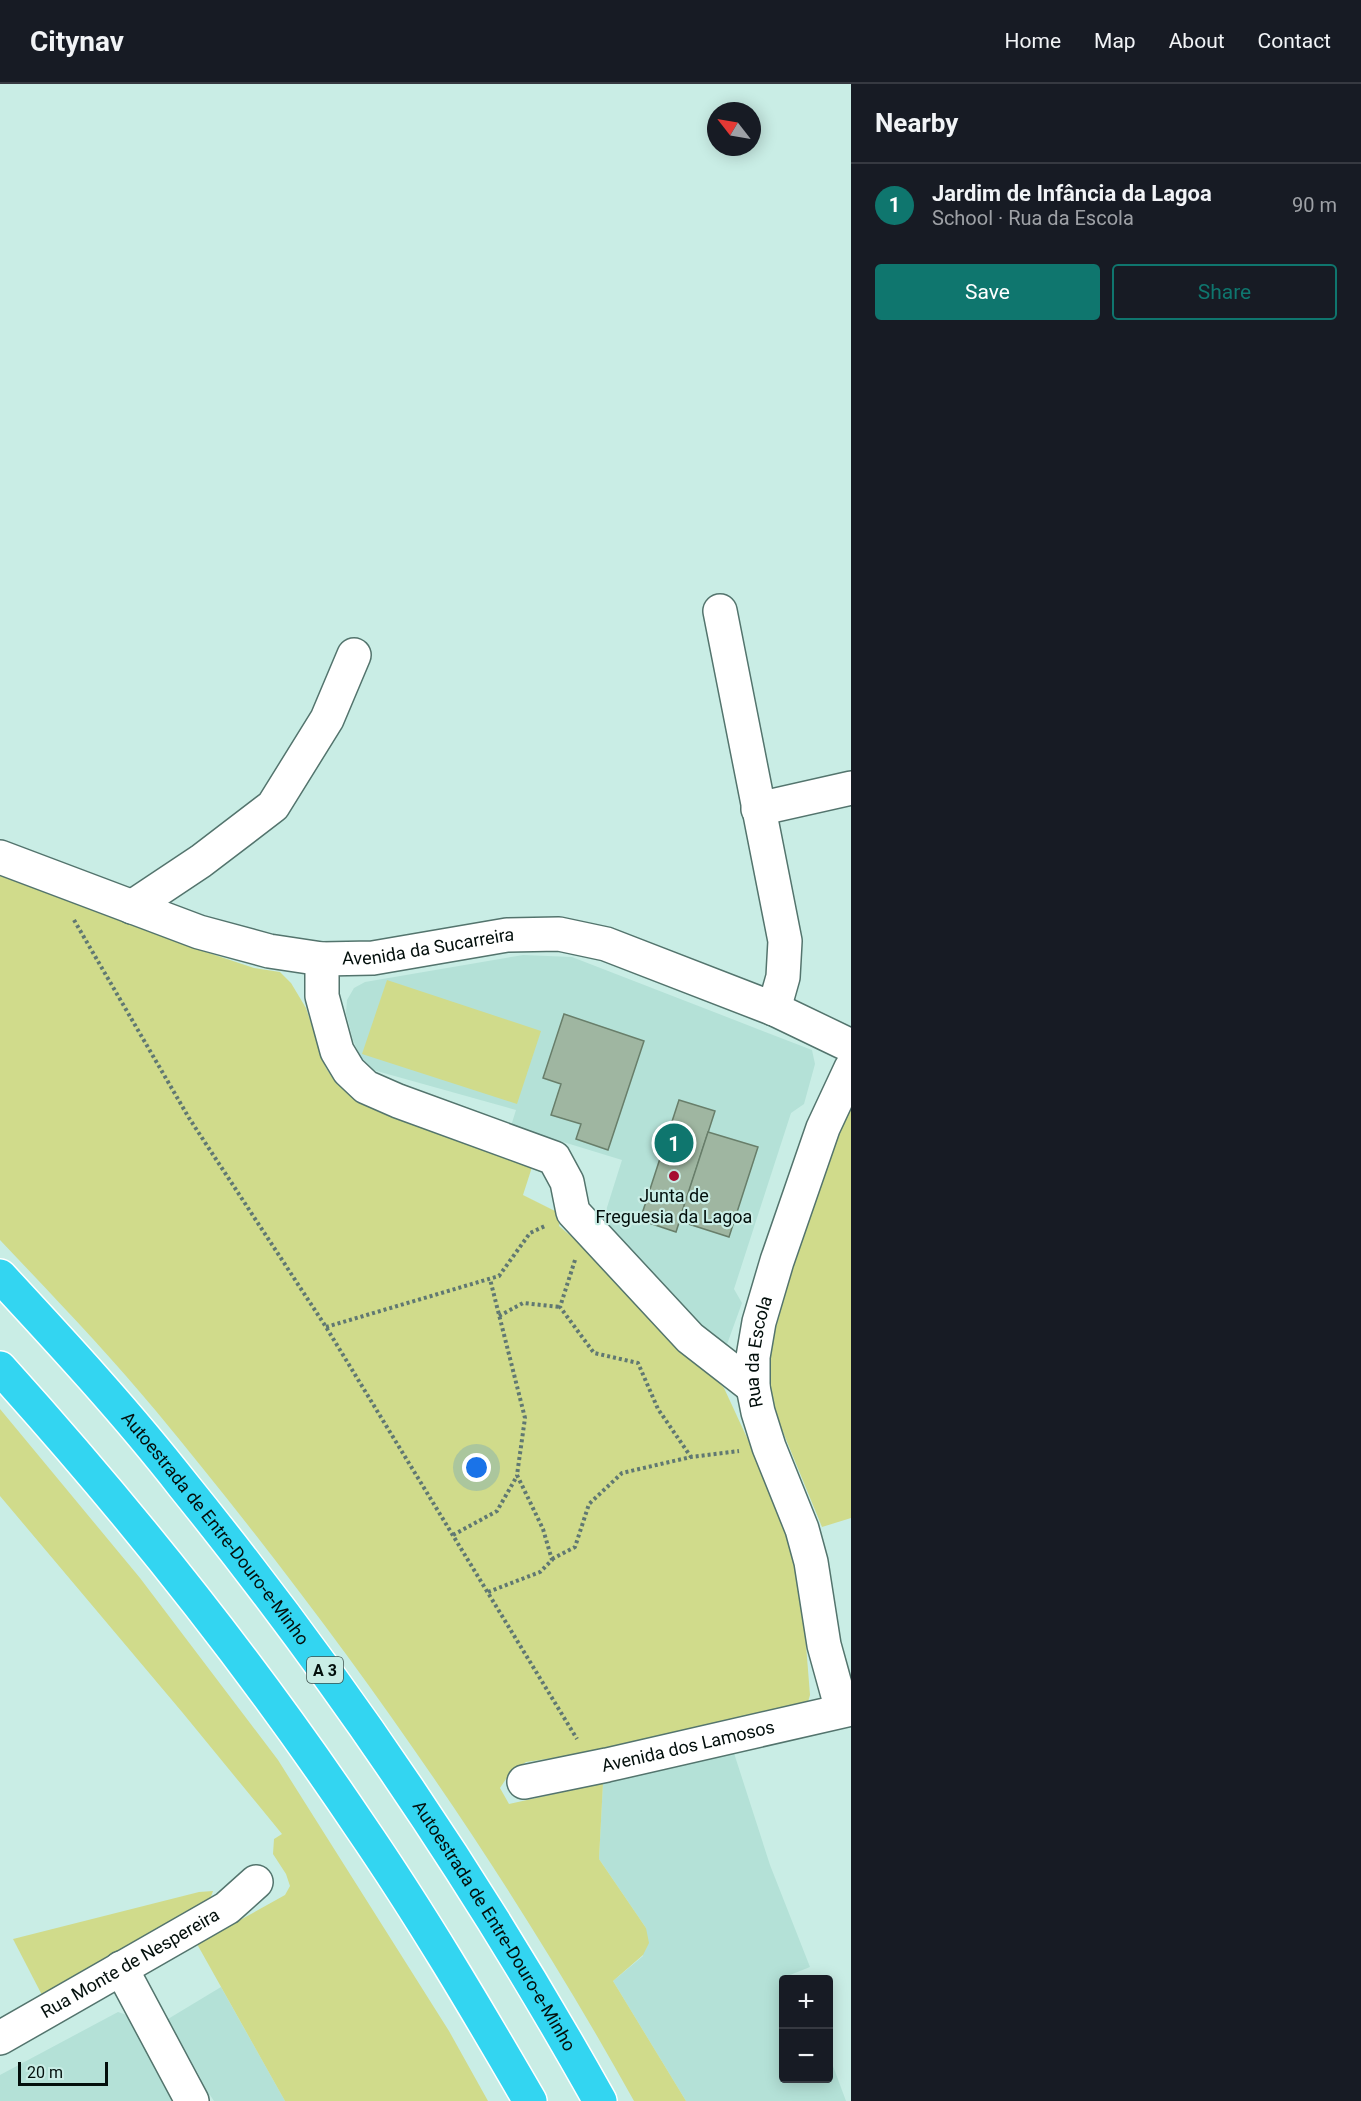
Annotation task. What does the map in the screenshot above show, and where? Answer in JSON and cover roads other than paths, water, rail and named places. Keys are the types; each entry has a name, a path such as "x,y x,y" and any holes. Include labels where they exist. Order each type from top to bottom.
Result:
{"highway":[{"name":"Autoestrada de Entre-Douro-e-Minho","path":"0,1276 183,1484 324,1669 384,1752 453,1855 550,2011 600,2101"},
{"path":"0,1368 67,1443 137,1527 225,1638 299,1738 361,1826 428,1929 530,2101"}],"street":[{"path":"720,611 785,940 783,976 774,1009"},
{"path":"132,907 201,861 273,806 327,719 354,655"},
{"path":"758,809 851,788"},
{"name":"Avenida da Sucarreira","path":"0,857 200,932 269,951 322,959 373,958 507,935 559,934 606,944 774,1009 851,1046"},
{"path":"322,959 322,996 337,1052 349,1071 366,1087 398,1101 554,1158 567,1182 580,1220 690,1338 753,1387"},
{"name":"Rua da Escola","path":"847,1710 824,1646 811,1562 802,1529 769,1447 758,1412 753,1387 753,1357 759,1322 777,1261 823,1128 851,1068"},
{"name":"Avenida dos Lamosos","path":"524,1782 847,1710"},
{"name":"Rua Monte de Nespereira","path":"0,2038 227,1908 256,1882"},
{"path":"121,1968 192,2101"}],"place":[{"name":"Jardim de Infância da Lagoa","path":"674,1143"},
{"name":"Junta de Freguesia da Lagoa","path":"674,1176"}]}
